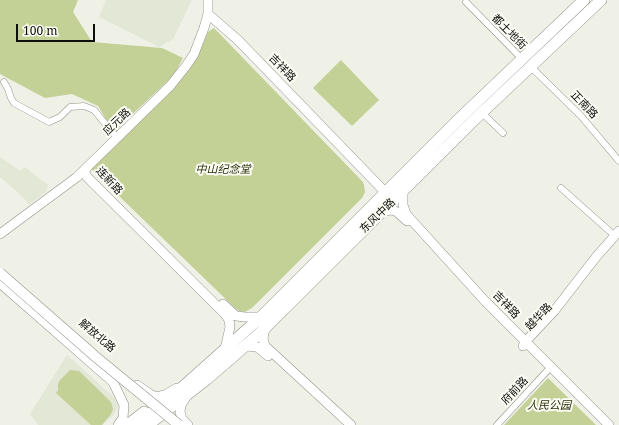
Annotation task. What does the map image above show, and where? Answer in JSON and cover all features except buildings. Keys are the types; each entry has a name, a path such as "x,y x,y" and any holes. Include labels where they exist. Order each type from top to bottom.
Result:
{"highway":[{"name":"东风中路","path":"186,390 247,346 268,326 482,113 526,62 584,0"},
{"name":"东风中路","path":"148,425 186,390 225,349 261,317 386,193 526,62 601,0"},
{"path":"135,425 161,405 186,390"}],"main road":[{"name":"解放北路","path":"0,273 103,363 179,425"},
{"name":"解放北路","path":"0,277 85,352 173,425"}],"street":[{"name":"应元路","path":"0,228 76,173 84,170 170,86 184,70 194,54 208,14 208,0"},
{"name":"都土地街","path":"466,2 526,62"},
{"name":"吉祥路","path":"208,14 238,40 386,193"},
{"name":"正南路","path":"526,62 581,116 619,160"},
{"path":"4,82 8,89 10,98 14,103 50,122 60,117 70,107 84,106 94,110 117,138"},
{"path":"482,113 503,133"},
{"path":"0,234 77,177 84,170"},
{"name":"连新路","path":"84,170 91,174 233,314 241,317 261,317"},
{"name":"连新路","path":"84,170 87,177 225,314 229,320 230,327 225,349"},
{"path":"561,188 618,236"},
{"name":"吉祥路","path":"403,192 403,205 406,214 525,344 547,371 602,425"},
{"name":"吉祥路","path":"383,211 393,210 404,216 480,302 609,425"},
{"name":"越华路","path":"525,344 562,311 618,236"},
{"name":"解放北路","path":"0,267 142,389 156,397 186,390"},
{"path":"0,283 113,382 122,385 126,381 125,375"},
{"path":"268,326 264,332 263,339 265,346 351,425"},
{"path":"247,346 256,346 259,348 343,425"},
{"name":"府前路","path":"497,425 547,371"},
{"path":"113,382 124,405 123,418 118,425"},
{"path":"126,425 157,402 186,390"},
{"path":"152,425 165,418 186,390"},
{"path":"186,390 180,412 182,419 188,425"}],"shaded area":[{"path":"106,0 192,0 173,39 159,47 99,17"},
{"path":"0,157 20,171 25,167 48,185 47,191 29,205 24,198 0,177"},
{"path":"67,355 116,399 118,406 114,415 102,425 38,425 30,414"}],"green space":[{"path":"0,0 78,0 73,12 92,42 162,48 183,58 174,75 121,125 115,134 98,106 72,94 45,98 0,74"},
{"name":"中山纪念堂","path":"214,28 363,182 365,192 362,198 252,308 245,312 239,311 235,308 91,169 175,87 199,53 208,32"},
{"path":"341,60 379,100 352,126 313,88"},
{"path":"70,370 79,371 111,402 113,409 102,425 91,425 56,393 60,380"},
{"name":"人民公园","path":"548,378 596,425 504,425"}]}
